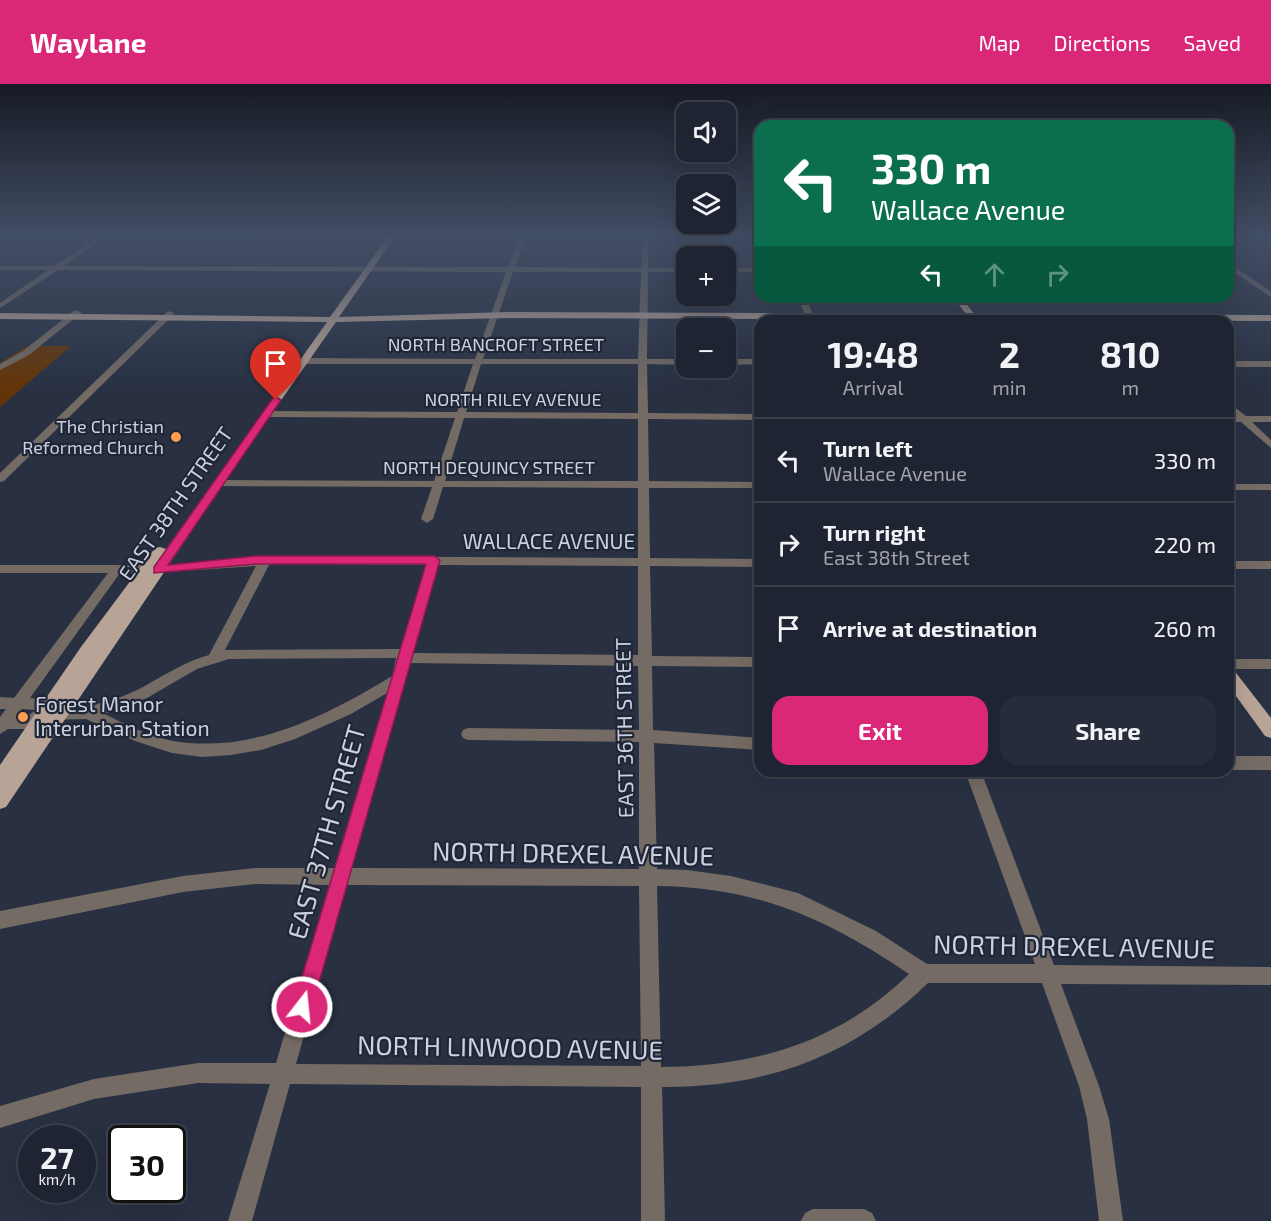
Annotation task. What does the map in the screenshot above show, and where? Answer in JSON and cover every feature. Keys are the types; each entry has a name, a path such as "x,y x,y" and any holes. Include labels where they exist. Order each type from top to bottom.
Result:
{"main road":[{"name":"EAST 38TH STREET","path":"0,779 49,714 352,288"},
{"path":"962,303 971,315"},
{"path":"0,314 331,317 411,320 420,317 493,315 754,318"},
{"name":"EAST 38TH STREET","path":"152,570 218,483 305,361 331,317"},
{"path":"1234,318 1271,318"},
{"path":"1234,681 1271,731"},
{"name":"EAST 38TH STREET","path":"0,801 49,714"}],"street":[{"path":"0,306 27,288"},
{"path":"427,519 503,288"},
{"name":"EAST 36TH STREET","path":"643,288 645,661 653,1221"},
{"path":"0,367 26,353 75,314"},
{"path":"0,479 169,315"},
{"name":"NORTH BANCROFT STREET","path":"305,361 676,362"},
{"path":"736,362 754,362"},
{"path":"1234,364 1271,364"},
{"path":"1234,410 1271,445"},
{"name":"NORTH RILEY AVENUE","path":"266,414 754,417"},
{"path":"1234,419 1271,419"},
{"name":"NORTH DEQUINCY STREET","path":"218,483 754,486"},
{"path":"1234,487 1271,487"},
{"path":"214,658 265,560"},
{"name":"WALLACE AVENUE","path":"0,569 152,570 265,560 754,562"},
{"name":"EAST 37TH STREET","path":"240,1221 434,560"},
{"path":"1234,565 1271,565"},
{"path":"1,725 117,570"},
{"path":"1,725 27,723 49,714 87,712 128,700 186,669 214,658 249,652 396,653 404,656 754,662"},
{"path":"1234,664 1271,664"},
{"path":"87,712 173,747 230,748 262,742 321,722 362,702 397,680"},
{"path":"0,703 41,704 49,714"},
{"path":"468,734 646,736 754,744"},
{"path":"1234,763 1271,763"},
{"path":"975,777 1098,1119 1111,1221"},
{"name":"NORTH DREXEL AVENUE","path":"0,920 209,880 270,875 687,878 731,884 798,902 870,937 924,973 1271,976"},
{"name":"NORTH LINWOOD AVENUE","path":"0,1117 68,1095 140,1080 220,1072 651,1077 738,1072 812,1051 846,1036 902,998 924,973"},
{"path":"813,1221 864,1221"}],"shaded area":[{"path":"27,346 71,346 0,407 0,363"}],"place":[{"name":"The Christian Reformed Church","path":"176,437"},
{"name":"Forest Manor Interurban Station","path":"23,717"}],"route":[{"path":"276,400 158,570 256,560 434,560 302,1007"}]}
